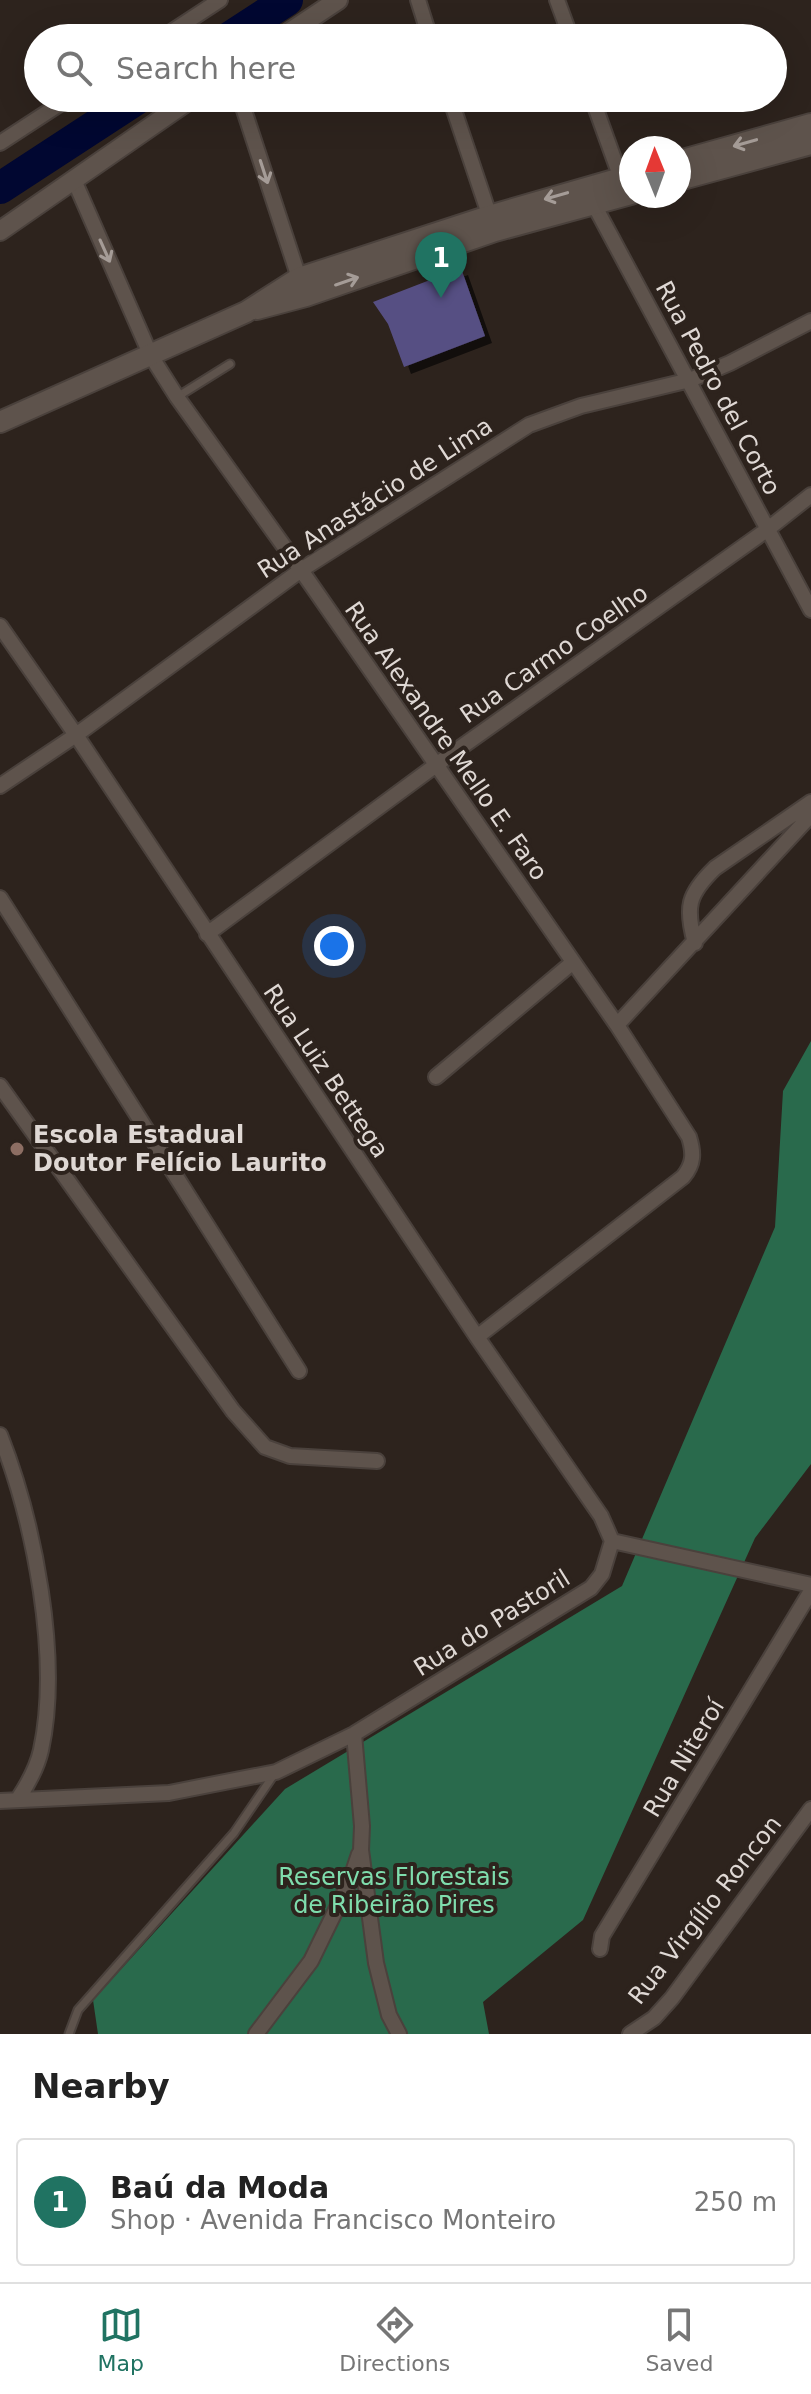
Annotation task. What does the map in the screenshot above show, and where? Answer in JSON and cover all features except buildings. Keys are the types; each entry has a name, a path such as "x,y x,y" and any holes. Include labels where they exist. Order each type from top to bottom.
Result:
{"main road":[{"path":"691,158 811,124"},
{"path":"691,177 811,144"},
{"path":"0,422 302,287 492,224 619,187"}],"street":[{"path":"183,24 220,0"},
{"path":"302,24 338,0"},
{"path":"418,0 426,24"},
{"path":"557,0 566,24"},
{"path":"0,143 48,112"},
{"path":"0,231 172,112"},
{"path":"245,112 302,287"},
{"path":"455,112 492,224"},
{"path":"598,112 619,165"},
{"name":"Rua Alexandre Mello E. Faro","path":"74,180 151,356 177,397 617,1025 689,1137 693,1157 683,1177 477,1337"},
{"name":"Rua Pedro del Corto","path":"590,196 811,610"},
{"name":"Rua Anastácio de Lima","path":"0,786 76,735 301,570 529,425 581,406 690,380 811,321"},
{"name":"Rua Carmo Coelho","path":"207,934 811,495"},
{"name":"Rua Luiz Bettega","path":"0,626 477,1337 601,1516 612,1541"},
{"path":"695,943 688,908 702,881 715,868 811,802"},
{"path":"617,1025 811,815"},
{"path":"0,898 299,1371"},
{"path":"436,1077 572,963"},
{"path":"0,1086 233,1411 265,1447 290,1456 377,1461"},
{"path":"0,1435 22,1500 38,1568 46,1646 45,1727 41,1752 18,1799"},
{"path":"612,1541 811,1588"},
{"name":"Rua do Pastoril","path":"0,1801 169,1793 276,1772 354,1734 591,1588 602,1574 612,1541"},
{"name":"Rua Niteroí","path":"600,1949 598,1946 602,1936 811,1588"},
{"path":"354,1734 362,1826 361,1850 376,1963 389,2015 399,2034"},
{"name":"Rua Virgílio Roncon","path":"630,2034 654,2018 672,1998 811,1809"},
{"path":"256,2034 311,1961 350,1881 361,1850"}],"lane":[{"path":"177,397 230,364"},
{"name":"Rua do Pastoril","path":"69,2034 78,2010 234,1833 276,1772"}],"green space":[{"name":"Reservas Florestais de Ribeirão Pires","path":"811,1041 811,1464 755,1538 583,1920 483,2002 489,2034 98,2034 93,2000 285,1789 622,1586 775,1227 783,1091"}],"waterway":[{"path":"250,24 287,0"},
{"path":"0,188 117,112"}],"place":[{"name":"Baú da Moda","path":"441,298"},
{"name":"Escola Estadual Doutor Felício Laurito","path":"17,1149"}]}
